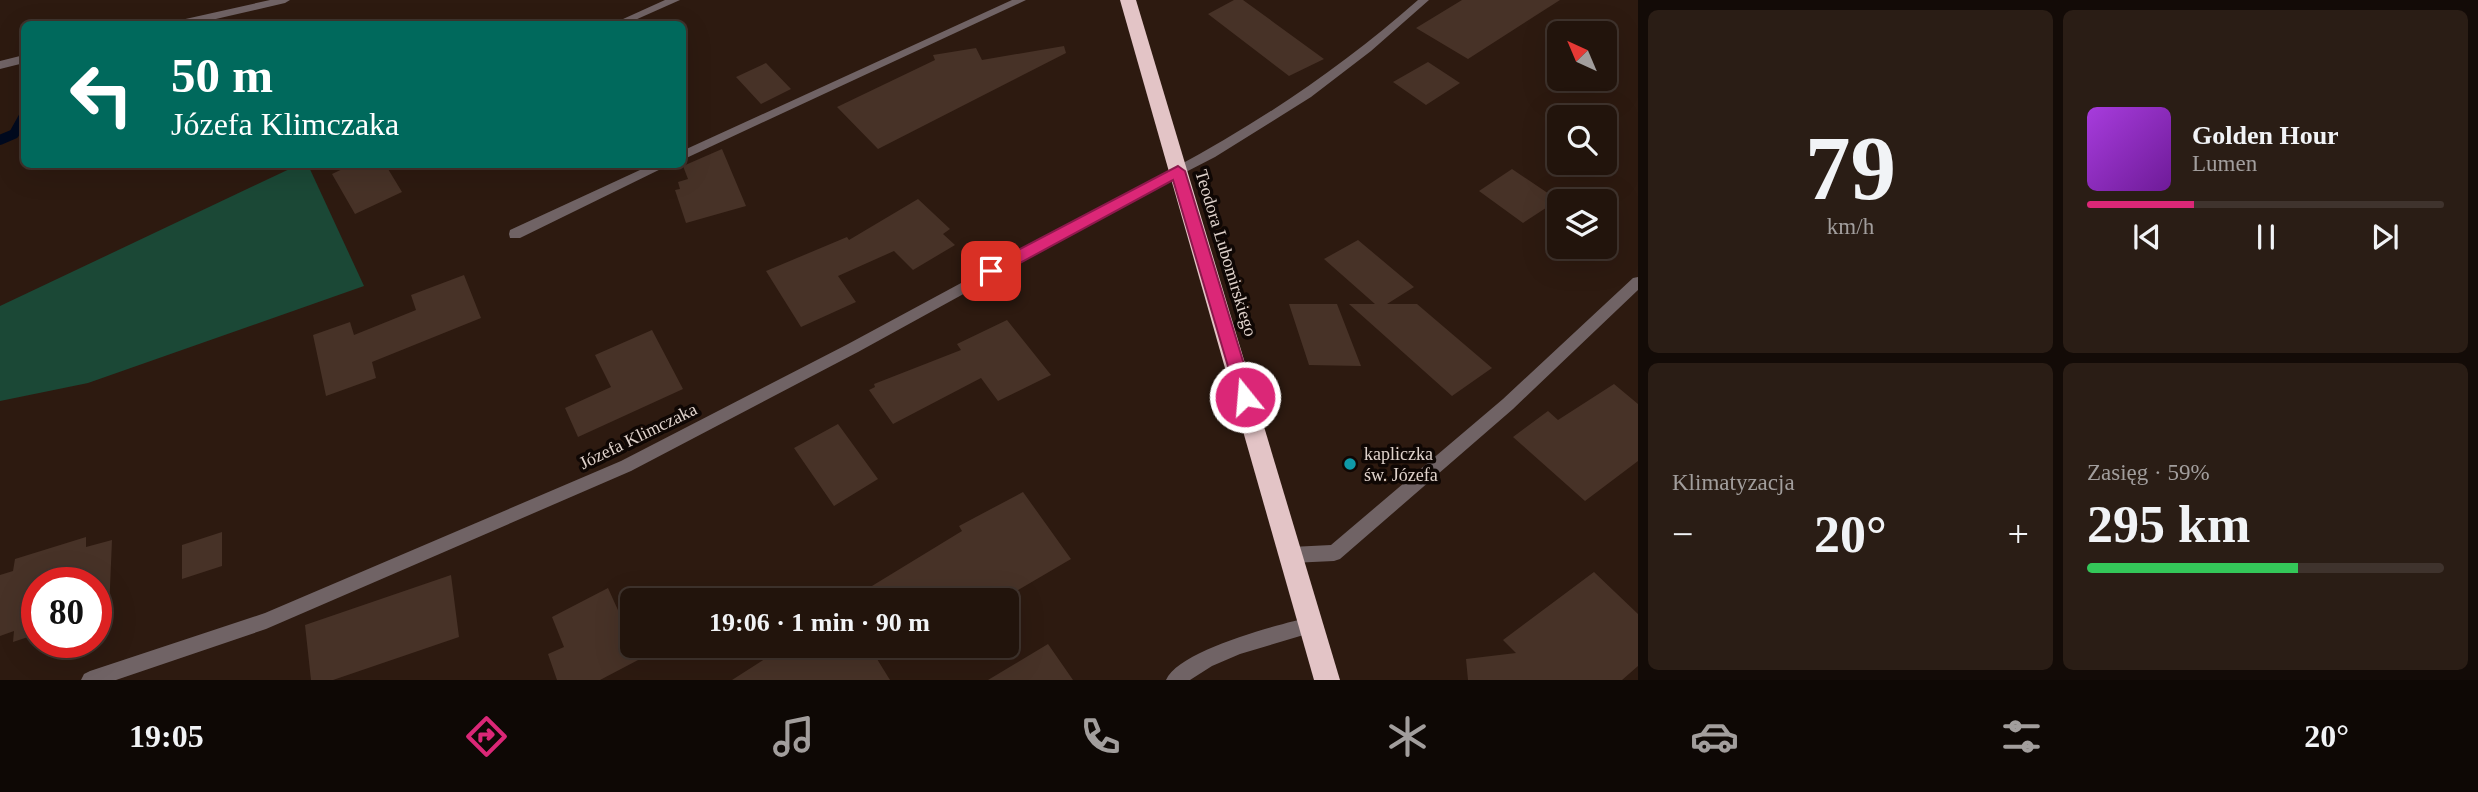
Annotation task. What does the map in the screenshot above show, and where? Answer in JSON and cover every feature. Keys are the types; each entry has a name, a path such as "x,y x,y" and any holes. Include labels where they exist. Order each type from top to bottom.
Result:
{"highway":[{"name":"Teodora Lubomirskiego","path":"1128,0 1327,680"}],"street":[{"path":"194,21 285,0"},
{"path":"624,21 675,0"},
{"path":"686,154 1021,0"},
{"name":"Józefa Klimczaka","path":"90,680 266,621 626,466 853,348 1178,171 1280,111 1389,33 1424,0"},
{"path":"0,65 21,60"},
{"path":"515,234 656,168"},
{"path":"1291,555 1334,553 1508,404 1638,282"},
{"path":"1175,680 1195,664 1252,641 1311,625"}],"green space":[{"path":"292,168 309,168 364,286 88,383 0,401 0,306"}],"building":[{"path":"1234,0 1243,0 1324,59 1289,76 1208,14"},
{"path":"1462,0 1560,0 1468,59 1416,28"},
{"path":"1064,46 1066,53 878,149 837,107 935,60 933,55 976,48 982,60"},
{"path":"1428,62 1460,83 1426,105 1393,82"},
{"path":"766,63 791,89 761,104 736,77"},
{"path":"722,149 746,206 686,223 675,190 680,189 678,182 688,179 684,168"},
{"path":"345,168 387,168 402,192 355,214 332,174"},
{"path":"1512,169 1547,193 1547,207 1523,223 1479,191"},
{"path":"918,199 950,229 943,234 955,245 913,270 894,251 838,276 856,302 801,327 766,271 847,237 849,240"},
{"path":"1358,240 1414,287 1387,304 1417,304 1492,368 1452,396 1349,304 1375,304 1324,259"},
{"path":"464,275 481,318 372,362 376,378 326,396 313,335 350,322 354,335 416,310 411,295"},
{"path":"1289,304 1337,304 1361,366 1309,365"},
{"path":"1007,320 1051,375 998,401 981,378 893,424 869,390 875,387 874,384 961,350 957,344"},
{"path":"652,330 683,389 578,437 565,408 611,387 595,355"},
{"path":"1614,384 1638,404 1638,461 1585,501 1513,437 1548,411 1558,420"},
{"path":"838,424 878,479 834,506 794,448"},
{"path":"1023,492 1071,559 1019,589 869,588 962,531 959,526"},
{"path":"222,532 222,566 182,579 182,545"},
{"path":"86,537 86,547 112,540 111,567 21,567 21,639 13,642 14,631 0,636 0,575 13,571 15,559"},
{"path":"1594,572 1638,614 1638,666 1622,680 1468,680 1466,659 1516,653 1503,640"},
{"path":"451,575 459,637 333,680 311,680 305,625"},
{"path":"608,588 620,615 620,658 640,659 600,680 557,680 548,654 564,647 552,617"},
{"path":"1048,644 1073,680 988,680"},
{"path":"766,658 876,658 890,680 732,680"}],"waterway":[{"path":"0,140 14,134 21,121"}],"place":[{"name":"kapliczka św. Józefa","path":"1350,464"}],"route":[{"path":"991,271 1178,171 1245,397"}]}
